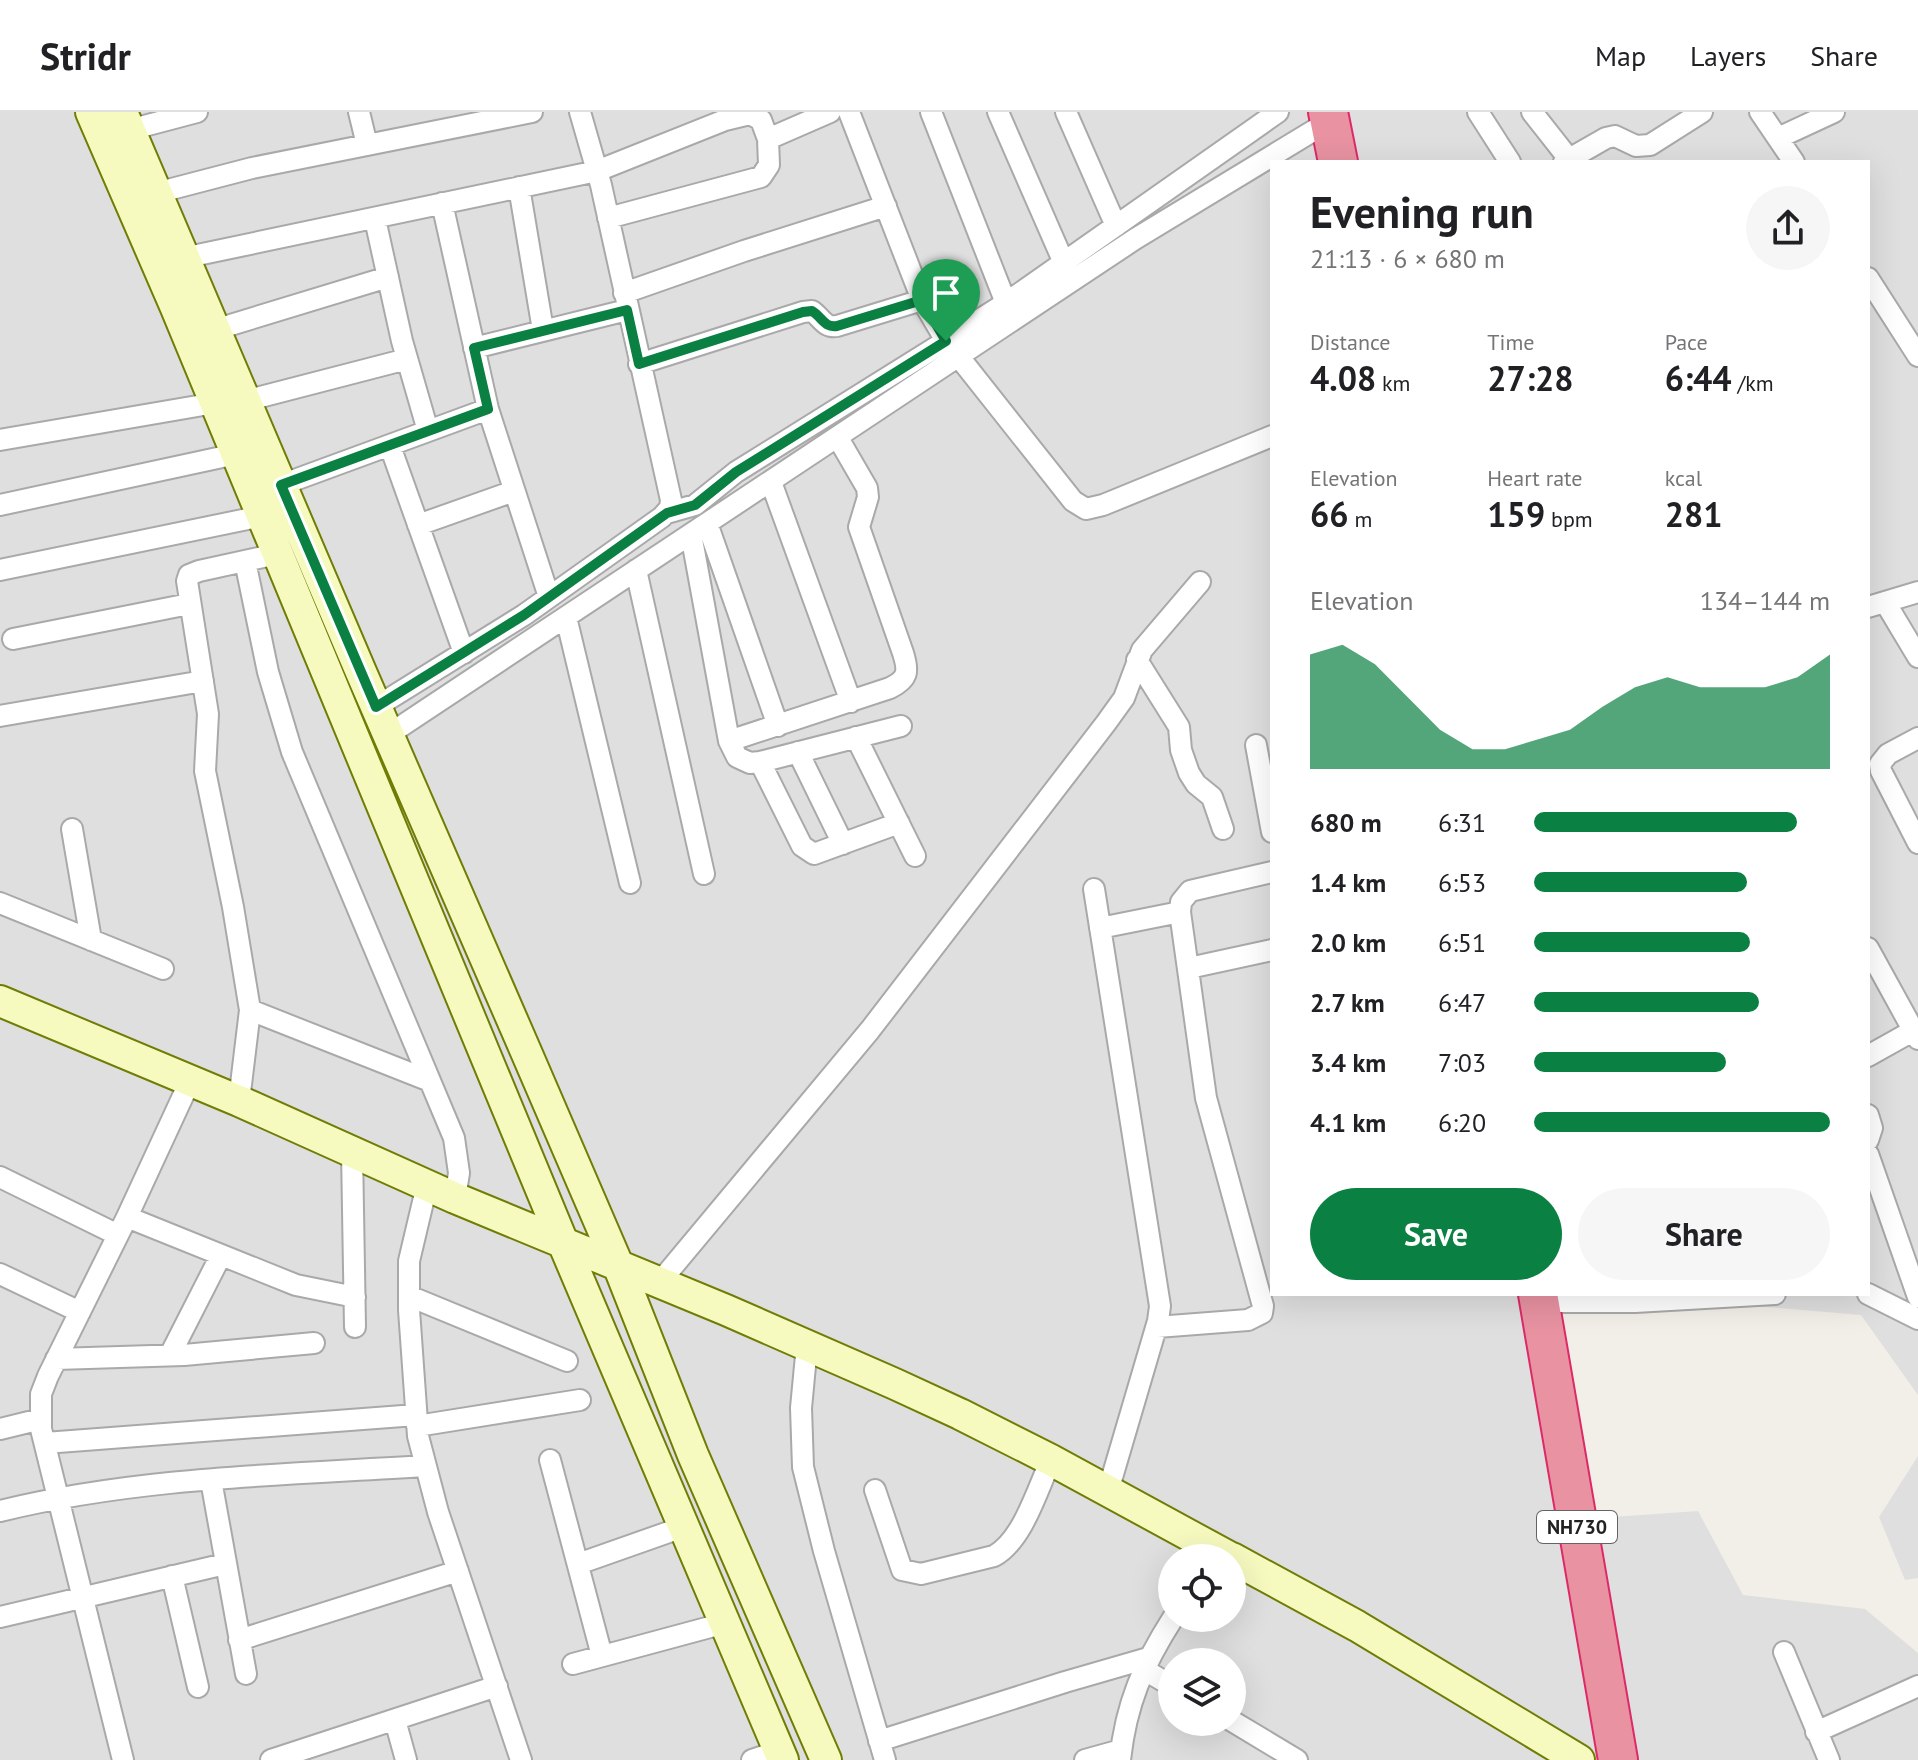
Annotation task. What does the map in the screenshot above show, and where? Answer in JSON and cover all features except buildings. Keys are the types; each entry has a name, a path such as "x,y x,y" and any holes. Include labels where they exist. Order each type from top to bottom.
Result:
{"highway":[{"path":"1332,115 1338,160"},
{"name":"NH730","path":"1539,1298 1618,1760"}],"street":[{"path":"91,112 230,402 281,485 826,1760"},
{"path":"197,112 125,121 214,330 230,402 236,454 571,1248 725,1623 771,1757"},
{"path":"359,112 367,145"},
{"path":"156,193 252,168 367,145 436,121 532,112"},
{"path":"580,112 597,171 671,500 667,513"},
{"path":"768,139 830,112"},
{"path":"849,112 922,300 953,349 1073,501 1086,509 1103,505 1270,437"},
{"path":"931,112 1006,303"},
{"path":"998,112 1064,263"},
{"path":"1066,112 1116,226"},
{"path":"388,735 838,438 953,349 1006,303 1278,112"},
{"path":"1478,112 1509,160"},
{"path":"1532,112 1567,160 1615,136 1636,146 1650,145 1702,112"},
{"path":"1760,112 1793,160"},
{"path":"1778,138 1834,112"},
{"path":"183,258 597,171 735,114 757,116 768,139 769,165 761,177 608,218"},
{"path":"376,707 549,597 667,513 695,505 736,472 953,349 1332,115"},
{"path":"519,187 543,330"},
{"path":"442,203 488,409 549,597"},
{"path":"474,348 543,330 626,302 744,251 886,206"},
{"path":"375,219 407,359 428,431"},
{"path":"214,330 388,277"},
{"path":"1870,281 1918,356"},
{"path":"639,364 803,312 812,311 830,327 922,300"},
{"path":"0,440 230,402 407,359"},
{"path":"281,485 488,409"},
{"path":"729,741 851,702 902,682 908,669 859,527 868,497 867,488 838,438"},
{"path":"390,446 464,653"},
{"path":"0,505 236,454"},
{"path":"771,482 851,702"},
{"path":"418,525 514,491"},
{"path":"0,570 262,516"},
{"path":"699,528 778,726"},
{"path":"699,528 729,741 737,757 742,761 760,762 901,726"},
{"path":"239,1101 250,1010 205,771 208,714 187,581 189,575 277,554"},
{"path":"245,561 268,672 292,752 454,1138 458,1157 455,1198"},
{"path":"636,570 704,874"},
{"path":"659,1283 870,1030 1106,723 1124,698 1137,660 1200,582"},
{"path":"1918,592 1876,604 1918,657"},
{"path":"13,639 189,604"},
{"path":"566,617 630,883"},
{"path":"1137,660 1179,727 1181,750 1189,773 1196,784 1212,797 1223,829"},
{"path":"0,716 203,681"},
{"path":"856,737 915,856"},
{"path":"1918,738 1888,754 1880,764 1918,843"},
{"path":"1256,745 1270,821"},
{"path":"798,752 843,844"},
{"path":"760,762 802,846 814,854 899,823"},
{"path":"72,829 91,940"},
{"path":"1157,1327 1248,1320 1262,1313 1263,1306 1206,1098 1180,912 1181,902 1190,891 1270,872"},
{"path":"1094,889 1160,1306 1157,1327 1108,1491"},
{"path":"0,903 163,969"},
{"path":"1100,928 1180,912"},
{"path":"1189,968 1270,950"},
{"path":"1870,1055 1917,1033 1871,958"},
{"path":"0,1001 239,1101 571,1248 807,1345 960,1414 1051,1460 1202,1544"},
{"path":"250,1010 430,1081"},
{"path":"123,1760 45,1443 41,1394 190,1081"},
{"path":"352,1151 355,1327"},
{"path":"1870,1160 1918,1297"},
{"path":"0,1177 123,1226 221,1255 311,1290 355,1297"},
{"path":"427,1185 409,1261 417,1421 424,1466 521,1760"},
{"path":"170,1355 221,1255"},
{"path":"0,1274 80,1312"},
{"path":"1870,1295 1918,1319"},
{"path":"409,1296 567,1361"},
{"path":"1539,1298 1635,1302 1736,1296"},
{"path":"56,1359 170,1355 314,1343"},
{"path":"807,1345 801,1408 805,1476 882,1751 1065,1682 1146,1664"},
{"path":"45,1443 417,1421 580,1400"},
{"path":"0,1429 41,1419"},
{"path":"550,1460 602,1656"},
{"path":"875,1490 902,1570 921,1574 994,1556 1003,1550 1017,1533 1051,1460"},
{"path":"0,1511 58,1497 211,1480 424,1466"},
{"path":"211,1480 246,1674"},
{"path":"578,1564 683,1527"},
{"path":"0,1617 225,1564"},
{"path":"1246,1568 1357,1626 1579,1760"},
{"path":"239,1640 458,1571"},
{"path":"172,1576 198,1687"},
{"path":"573,1664 725,1623"},
{"path":"1085,1760 1120,1755 1128,1711 1146,1664 1165,1632"},
{"path":"1784,1652 1829,1760"},
{"path":"1146,1664 1158,1674"},
{"path":"271,1760 316,1753 395,1720 497,1686"},
{"path":"1816,1732 1918,1686"},
{"path":"395,1720 406,1760"},
{"path":"1246,1729 1297,1760"}],"shaded area":[{"path":"0,112 1309,112 1318,160 1270,160 1270,1296 1521,1296 1601,1760 0,1760"},
{"path":"1345,112 1918,112 1918,1395 1861,1315 1707,1302 1706,1296 1870,1296 1870,160 1354,160"},
{"path":"1918,1456 1918,1578 1905,1580 1879,1517"},
{"path":"1698,1511 1743,1595 1865,1609 1918,1653 1918,1760 1637,1760 1598,1518"}],"route":[{"path":"922,300 946,341 736,472 695,505 667,513 524,615 376,707 281,485 488,409 474,348 627,310 639,364 803,312 812,311 830,327 922,300"}]}
